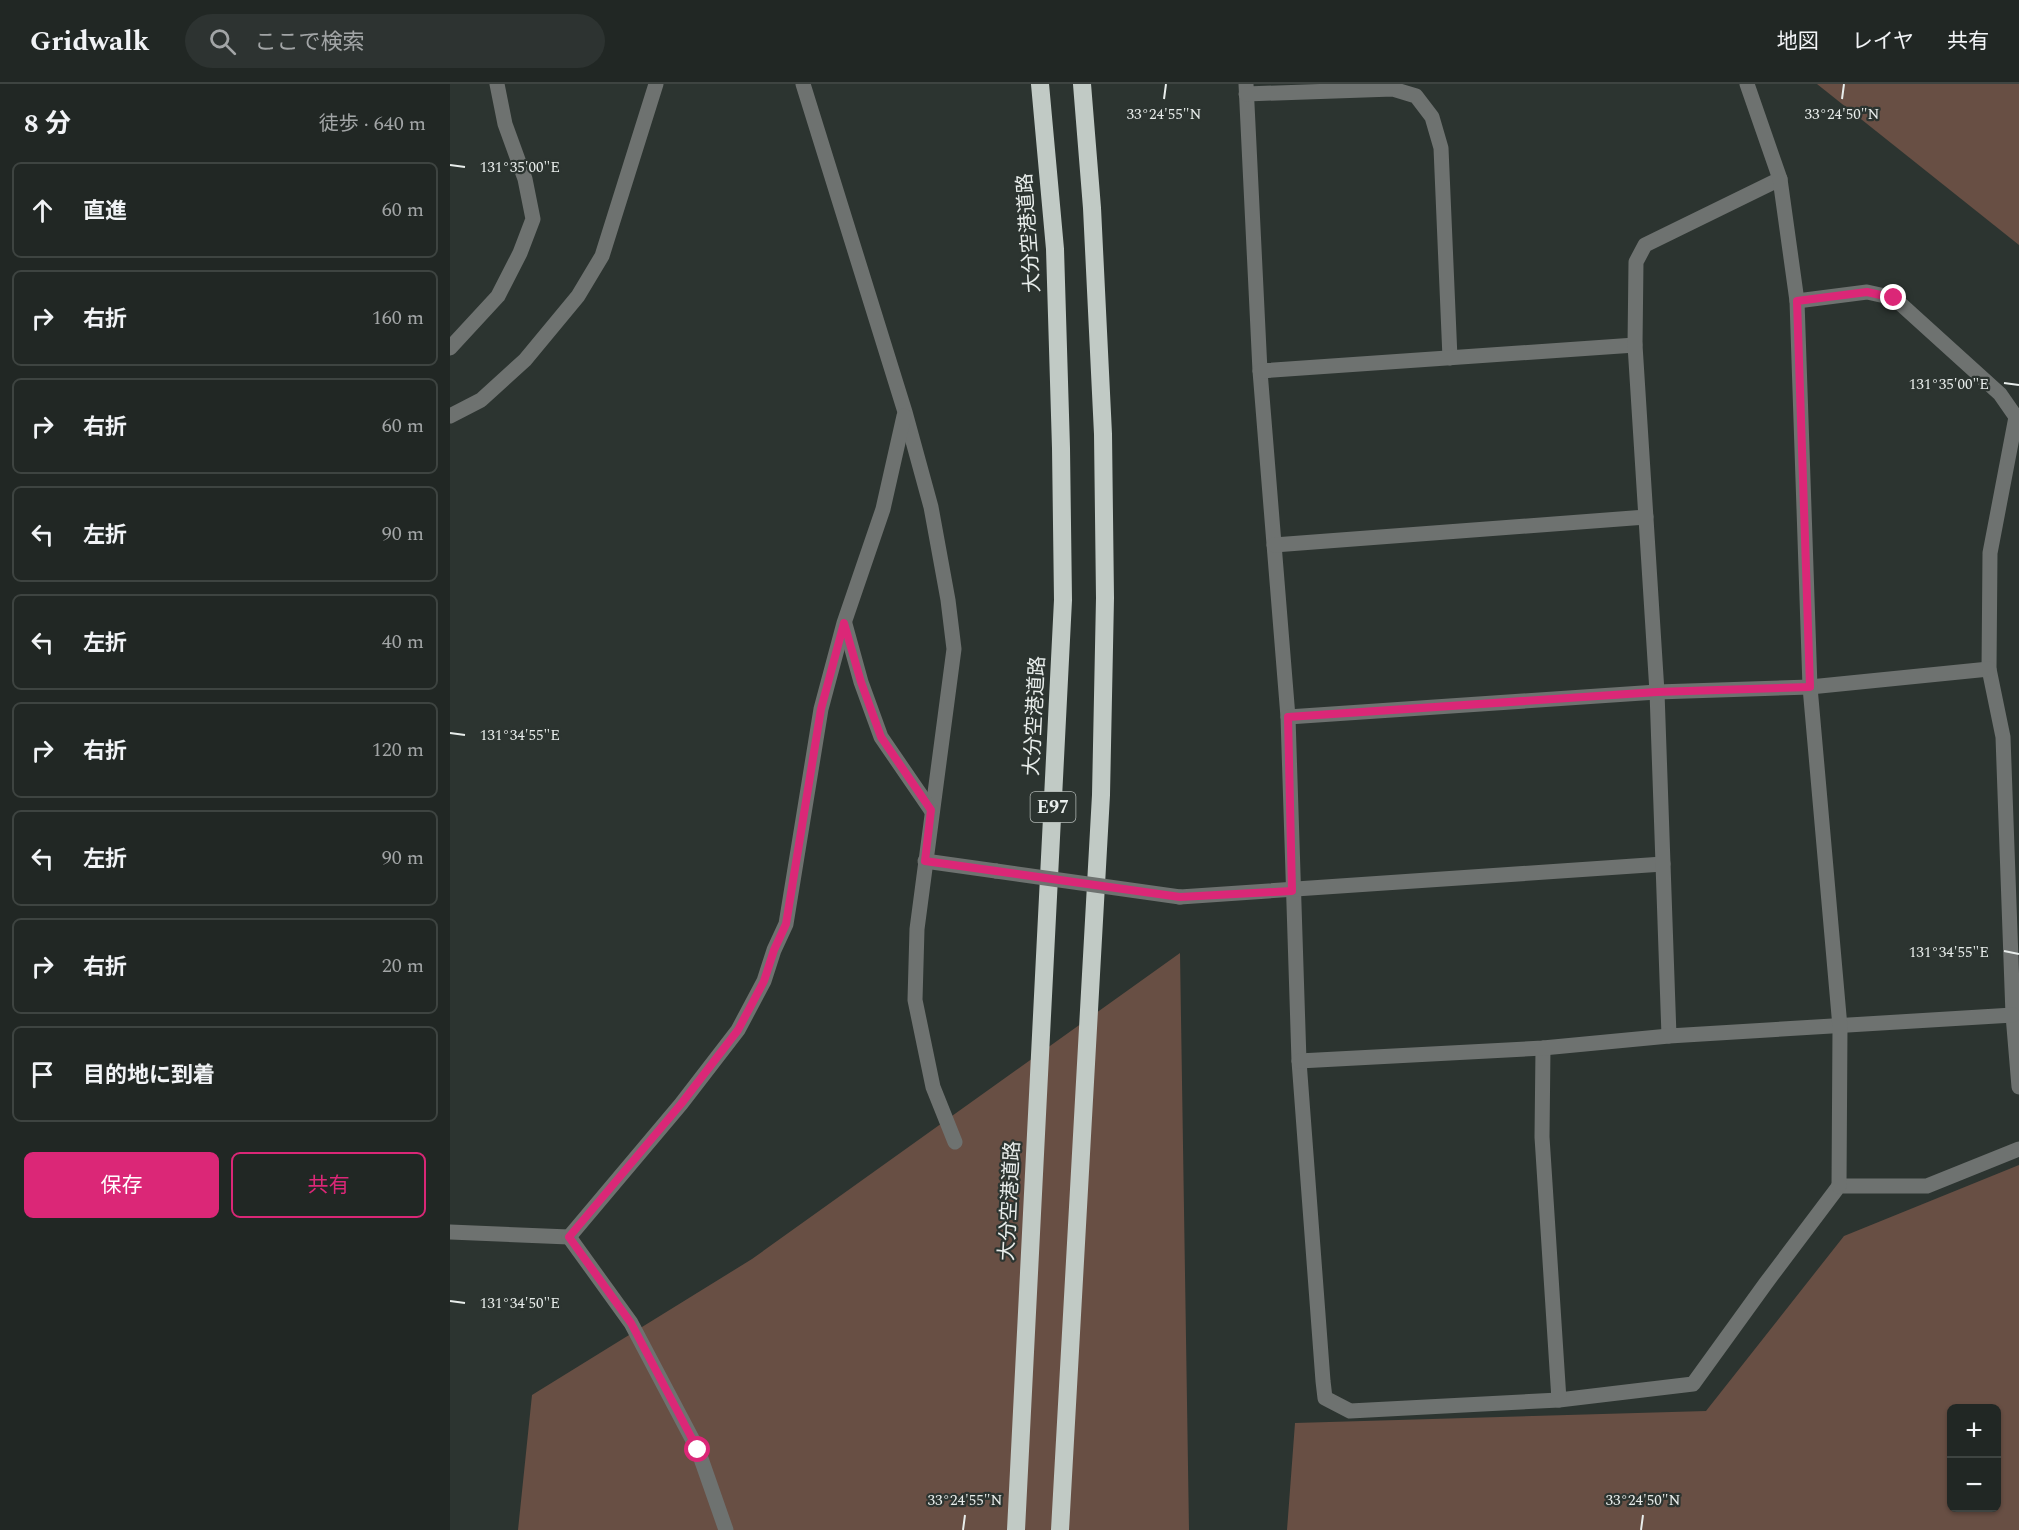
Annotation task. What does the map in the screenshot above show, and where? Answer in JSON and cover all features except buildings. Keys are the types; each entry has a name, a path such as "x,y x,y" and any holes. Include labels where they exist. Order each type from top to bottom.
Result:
{"highway":[{"name":"大分空港道路","path":"1016,1530 1063,600 1055,249 1040,84"},
{"name":"E97","path":"1060,1530 1101,795 1105,610 1103,434 1092,208 1082,84"}],"street":[{"path":"450,348 498,296 520,253 533,219 525,179 505,124 496,84"},
{"path":"450,416 481,400 525,360 578,296 602,256 656,84"},
{"path":"803,84 905,412 931,507 948,600 954,649 917,929 915,1000 933,1087 955,1142"},
{"path":"1450,358 1441,148 1432,117 1416,96 1393,90 1246,89 1260,371 1288,717 1299,1061 1323,1381 1326,1398 1350,1411 1559,1400 1693,1384 1839,1186 1840,1027 1810,687 1797,301 1780,179 1747,84"},
{"path":"1669,1036 1657,692 1635,345 1636,262 1645,245 1780,179"},
{"path":"1797,301 1867,292 1894,298 2000,394 2016,417 1990,553 1989,669 2003,737 2013,1015 2019,1087"},
{"path":"1260,371 1635,345"},
{"path":"569,1237 738,1030 764,981 774,950 786,924 821,709 844,623 883,509 905,412"},
{"path":"1274,545 1646,517"},
{"path":"844,623 861,682 881,737 931,810"},
{"path":"1288,717 1657,692 1810,687 1989,669"},
{"path":"925,861 1180,897 1663,864"},
{"path":"1299,1061 1543,1048 1669,1036 2013,1015"},
{"path":"1543,1048 1542,1137 1559,1400"},
{"path":"1839,1186 1927,1186 2019,1149"},
{"path":"450,1232 569,1237"},
{"path":"569,1237 631,1323 698,1450 726,1530"}],"shaded area":[{"path":"1817,84 2019,84 2019,245"},
{"path":"1180,953 1189,1530 518,1530 532,1395 752,1259"},
{"path":"2019,1165 2019,1530 1287,1530 1295,1423 1706,1411 1844,1236"}],"route":[{"path":"698,1450 631,1323 569,1237 681,1104 738,1030 764,981 774,950 786,924 821,709 844,623 861,682 881,737 931,810 925,861 1180,897 1292,891 1288,717 1657,692 1810,687 1797,301 1867,292 1894,298"}]}
